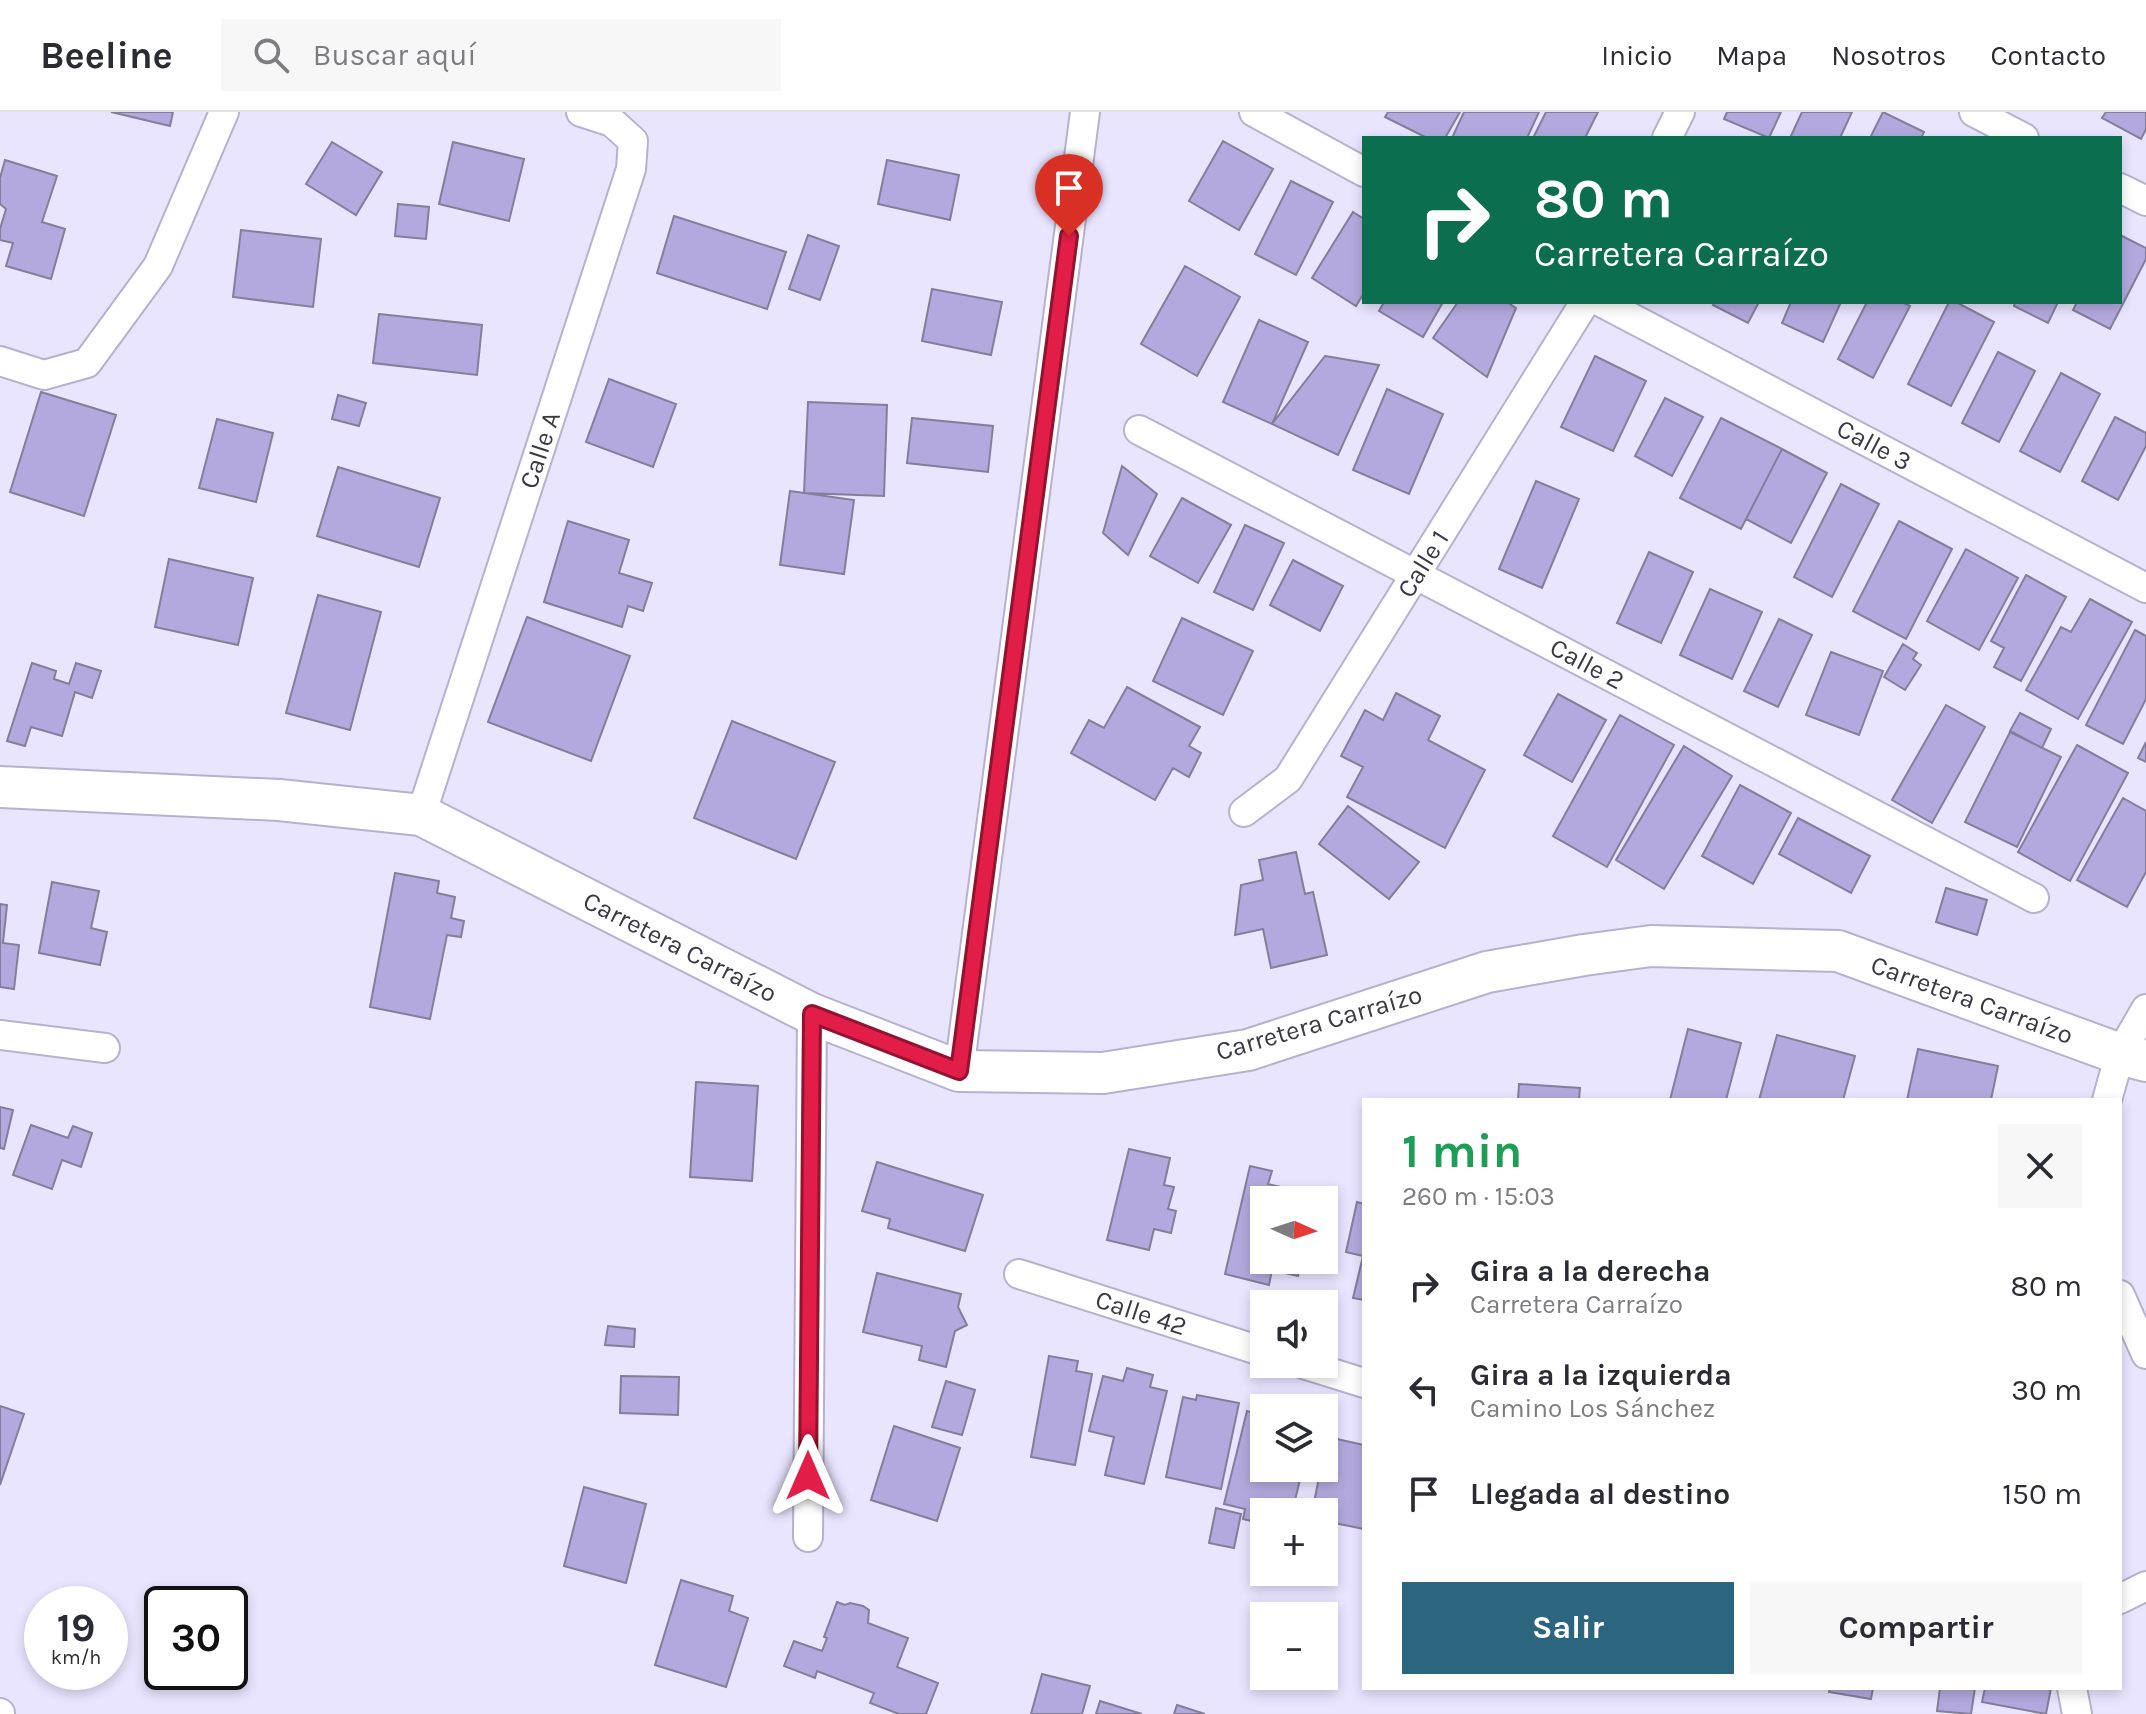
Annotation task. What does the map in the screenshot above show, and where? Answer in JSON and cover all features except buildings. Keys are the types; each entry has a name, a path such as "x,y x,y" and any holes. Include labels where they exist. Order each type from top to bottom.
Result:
{"street":[{"path":"0,361 44,375 87,363 158,266 224,112"},
{"name":"Calle A","path":"421,815 631,169 633,141 612,122 581,112"},
{"path":"959,1071 1085,112"},
{"path":"1254,112 1362,171"},
{"path":"1668,136 1680,112"},
{"path":"1974,112 2020,136"},
{"path":"2122,189 2146,201"},
{"name":"Calle 1","path":"1244,812 1288,779 1584,304"},
{"name":"Calle 3","path":"1605,304 2146,588"},
{"name":"Calle 2","path":"1139,430 2034,898"},
{"name":"Carretera Carraízo","path":"0,787 279,800 421,815 812,1014 959,1071 1103,1073 1248,1050 1487,972 1651,946 1838,951 2133,1058"},
{"path":"2108,1098 2133,1058 2146,1009"},
{"path":"808,1537 812,1014"},
{"path":"0,1035 105,1048"},
{"name":"Calle 42","path":"1019,1274 1250,1348"},
{"path":"2122,1300 2146,1354"},
{"path":"1338,1375 1362,1382"},
{"path":"2122,1598 2146,1586"},
{"path":"2072,1690 2077,1714"}],"route":[{"path":"808,1476 812,1014 959,1071 1069,236"}]}
